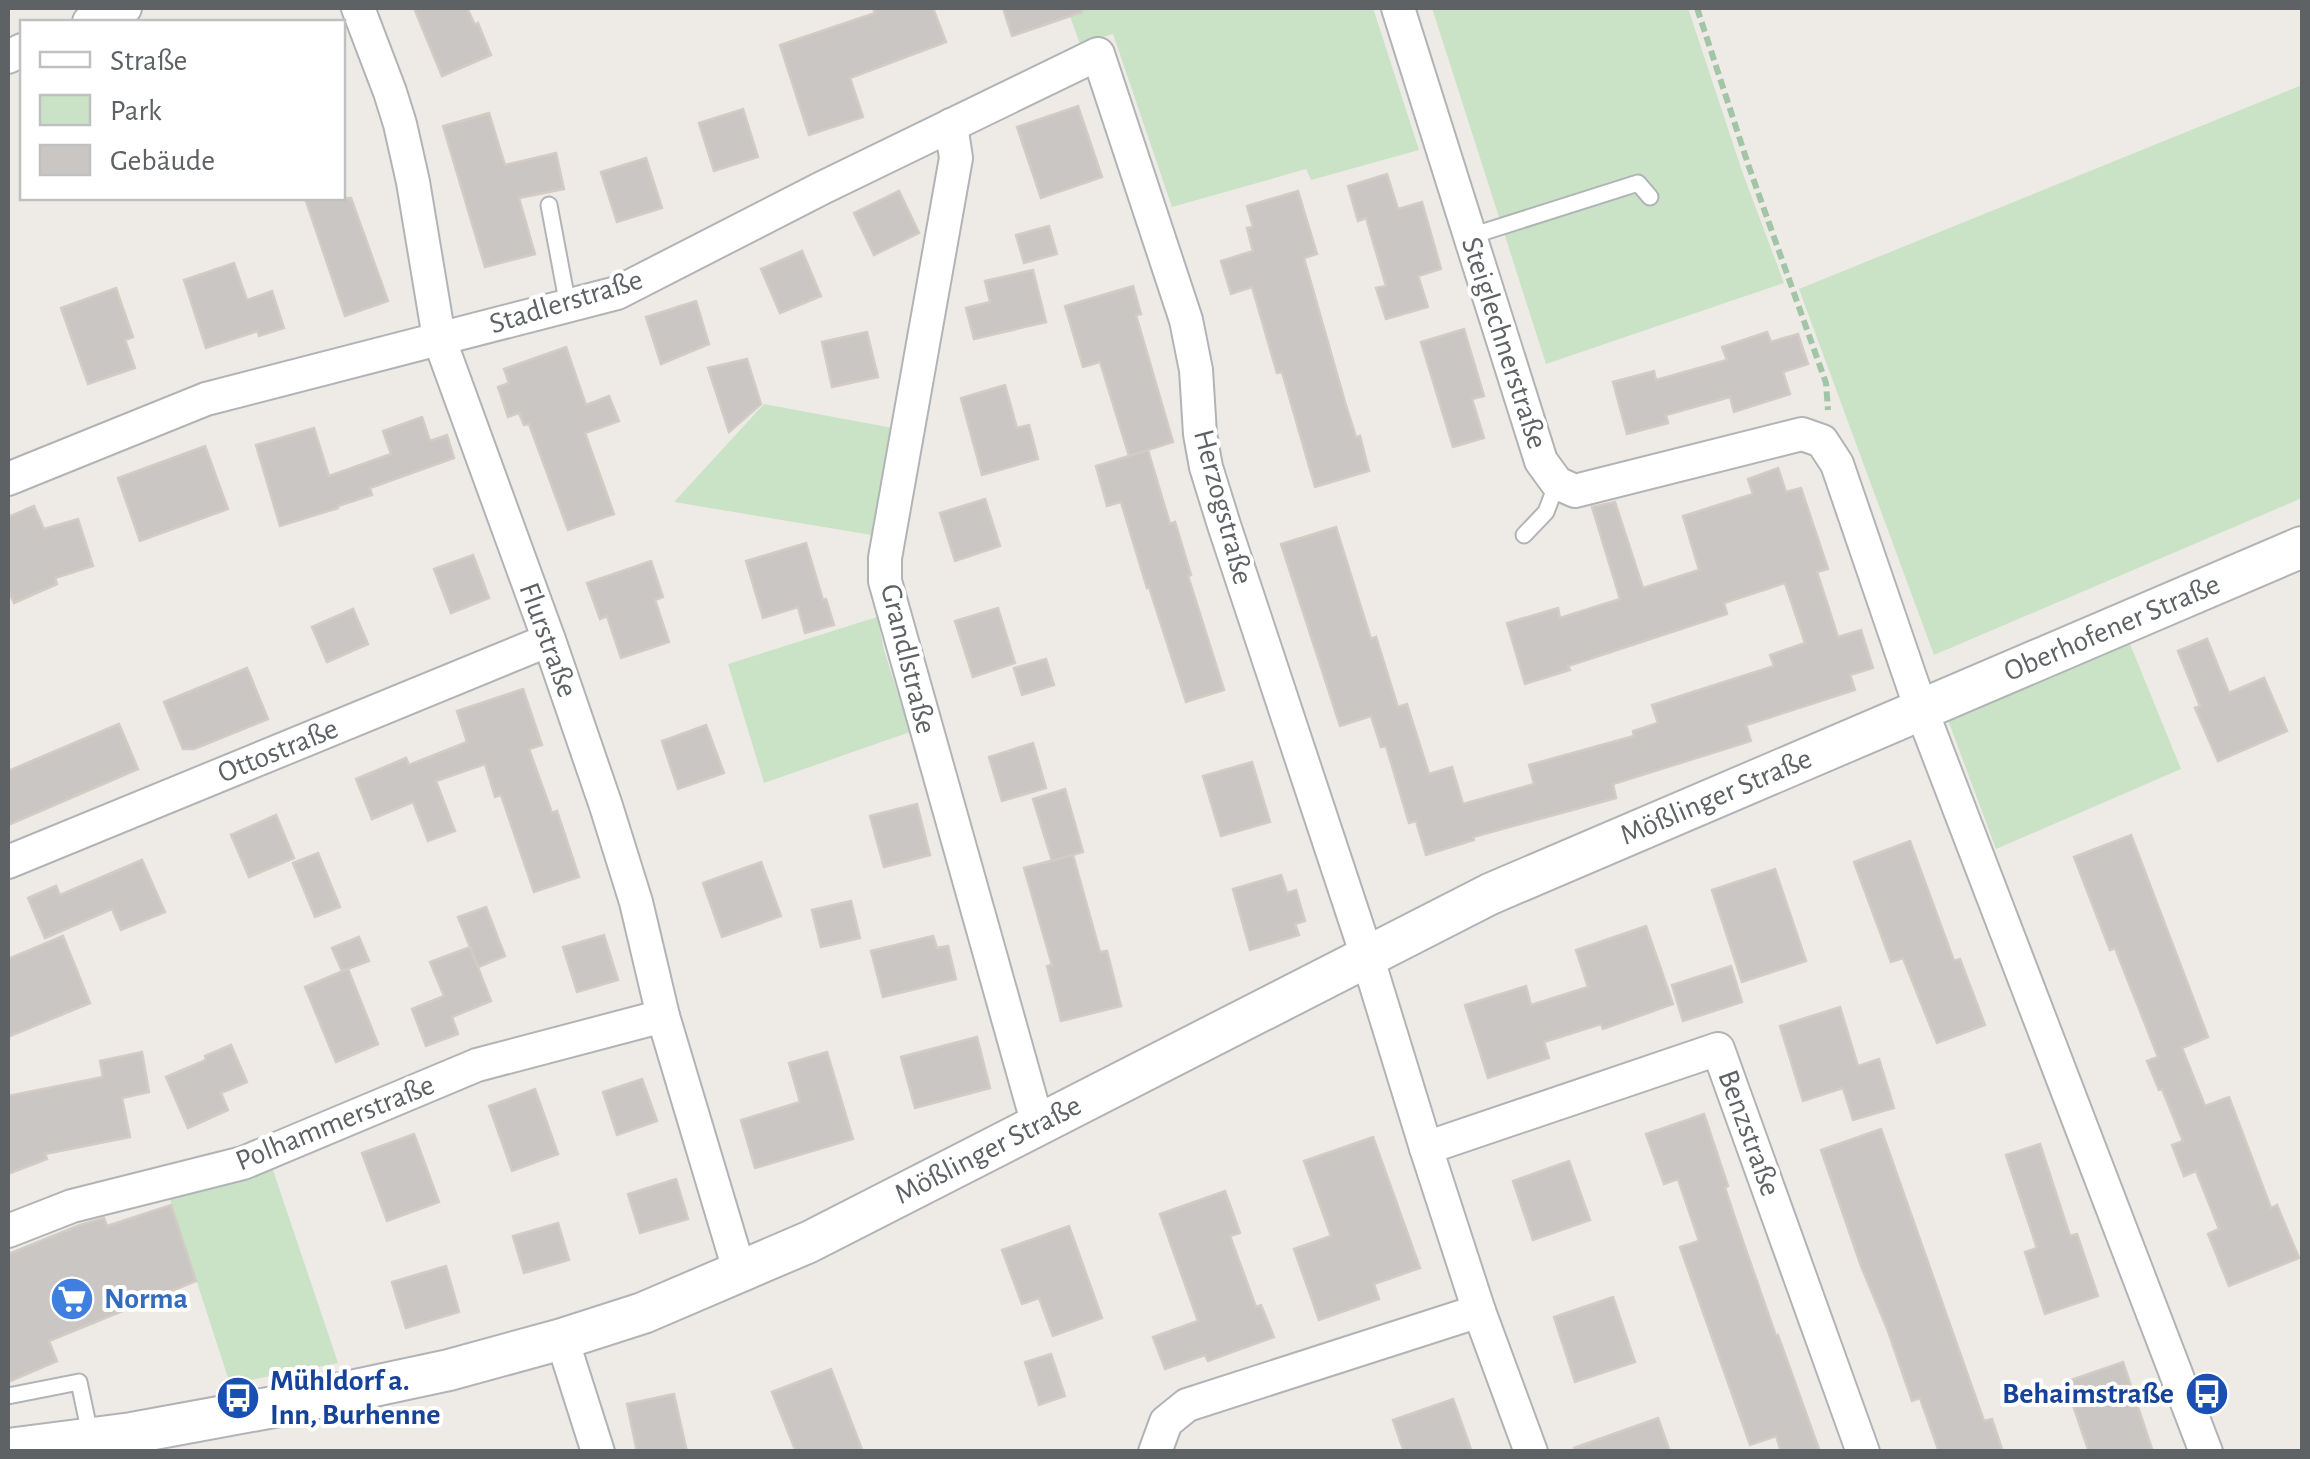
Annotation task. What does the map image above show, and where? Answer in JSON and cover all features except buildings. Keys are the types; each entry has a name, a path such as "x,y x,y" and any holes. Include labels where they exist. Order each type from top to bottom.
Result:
{"street":[{"path":"94,20 125,8"},
{"name":"Flurstraße","path":"358,8 400,124 439,338 606,806 636,902 663,1016 740,1273"},
{"name":"Steiglechnerstraße","path":"1398,8 1542,462 1557,483 1575,491 1802,434 1822,441"},
{"name":"Stadlerstraße","path":"8,480 206,400 617,294 822,188 1098,54"},
{"name":"Herzogstraße","path":"1098,54 1186,320 1196,370 1206,467 1479,1311 1530,1452"},
{"name":"Grandlstraße","path":"951,125 956,158 885,581 1038,1125"},
{"path":"1822,441 1837,464 1921,709 2206,1452"},
{"name":"Oberhofener Straße","path":"1921,709 2302,547"},
{"name":"Ottostraße","path":"8,862 549,640"},
{"name":"Mößlinger Straße","path":"8,1449 290,1404 449,1370 642,1313 809,1242 1490,894 1921,709"},
{"name":"Polhammerstraße","path":"8,1231 72,1206 242,1163 477,1065 663,1016"},
{"name":"Benzstraße","path":"1426,1148 1718,1049 1863,1452"},
{"path":"1155,1452 1166,1422 1187,1405 1479,1311"},
{"path":"562,1339 598,1452"}],"lane":[{"path":"1471,236 1638,183 1650,197"},
{"path":"549,204 568,306"},
{"path":"1524,535 1546,512 1557,483"},
{"path":"8,1396 79,1382 91,1438"}],"path":[{"path":"1696,8 1826,383 1829,414 1822,441"}],"green space":[{"path":"1067,8 1373,8 1419,150 1311,180 1306,169 1172,207 1113,34 1080,44"},
{"path":"1432,8 1688,8 1784,283 1546,364"},
{"path":"2302,85 2302,498 1934,655 1799,289"},
{"path":"764,404 893,428 872,535 674,502"},
{"path":"877,617 910,732 764,783 728,664"},
{"path":"2130,644 2181,769 1996,849 1948,720"},
{"path":"273,1170 338,1363 230,1384 170,1199"}],"place":[{"name":"Norma","path":"72,1299"},
{"name":"Behaimstraße","path":"2207,1394"},
{"name":"Mühldorf a. Inn, Burhenne","path":"238,1398"}]}
